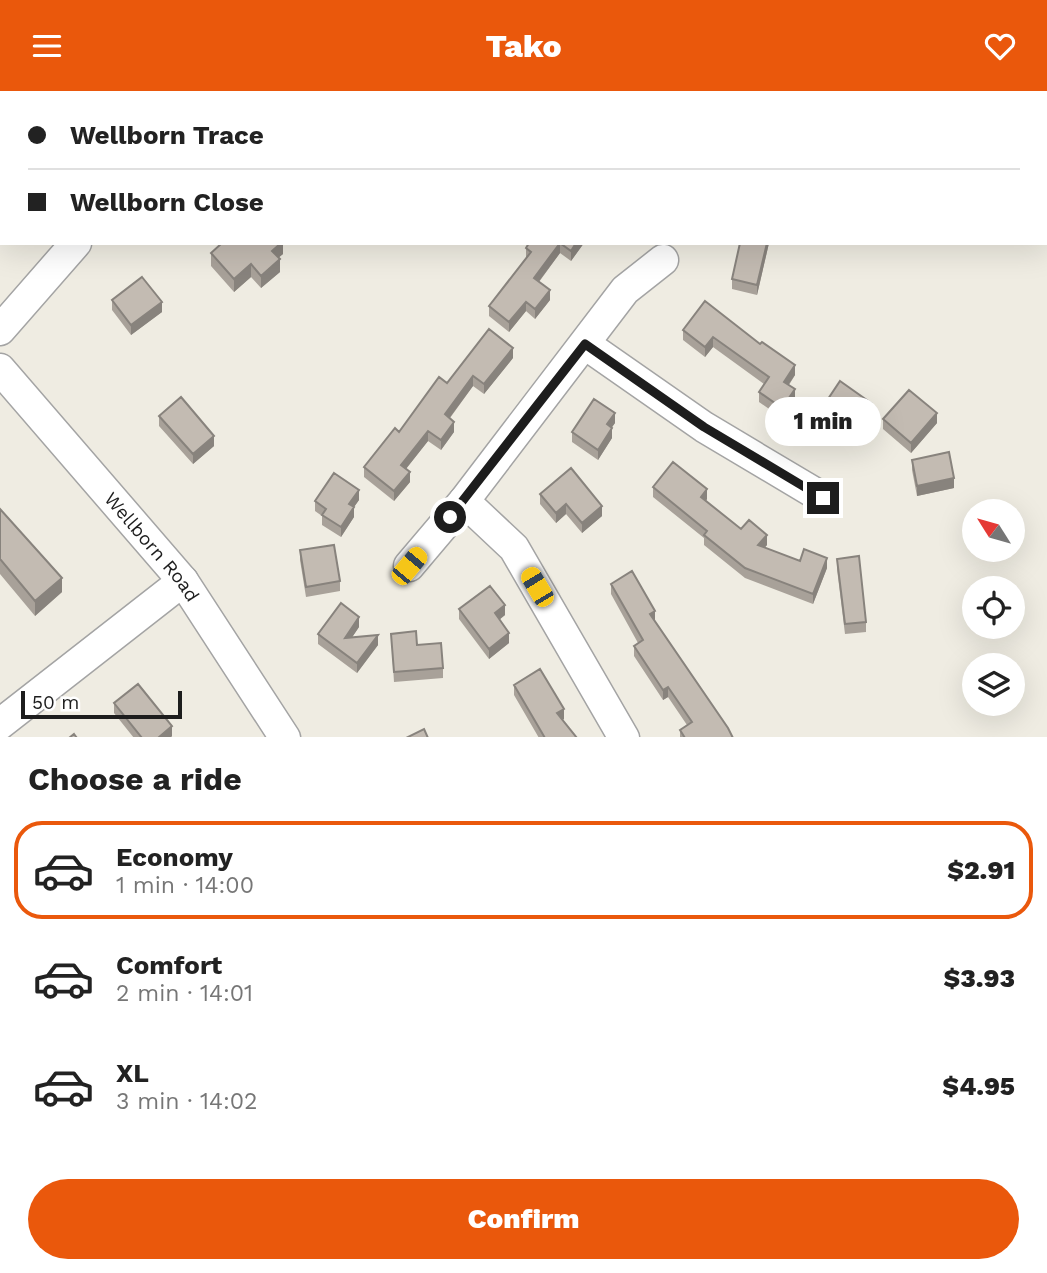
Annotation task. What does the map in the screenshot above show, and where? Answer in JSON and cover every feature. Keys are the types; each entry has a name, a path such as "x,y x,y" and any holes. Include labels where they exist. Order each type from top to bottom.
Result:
{"street":[{"path":"0,330 74,245"},
{"path":"409,566 464,501 625,290 663,260"},
{"path":"585,344 704,427 823,498"},
{"name":"Wellborn Road","path":"0,369 183,581 285,737"},
{"path":"464,501 514,548 624,737"},
{"path":"0,724 183,581"}],"building":[{"path":"220,245 279,245 272,251 280,259 261,276 251,264 234,279 211,253"},
{"path":"528,245 559,245 534,278 550,290 535,309 526,302 509,322 489,306 531,252 526,248"},
{"path":"563,245 575,245 571,251"},
{"path":"740,245 767,245 757,285 732,279"},
{"path":"142,277 162,302 131,325 112,300"},
{"path":"705,301 760,344 762,342 795,365 784,382 795,389 782,408 759,392 769,377 713,337 705,347 683,330"},
{"path":"489,329 513,348 484,384 473,376 445,414 454,422 441,440 428,431 401,465 410,472 394,491 364,467 395,428 399,432 439,377 447,383"},
{"path":"840,381 871,403 855,426 824,405"},
{"path":"909,390 937,413 911,443 883,419"},
{"path":"181,397 214,436 193,454 159,416"},
{"path":"594,399 615,413 607,424 612,428 598,450 572,432"},
{"path":"949,452 954,478 917,486 912,460"},
{"path":"673,462 707,489 701,497 741,529 749,520 767,535 758,545 800,561 804,549 827,558 813,594 745,568 704,535 707,531 653,487"},
{"path":"571,468 602,506 582,523 566,504 556,513 540,494"},
{"path":"334,473 359,490 349,504 354,507 341,527 322,515 326,509 315,501"},
{"path":"0,509 62,578 35,601 0,559"},
{"path":"334,545 340,581 306,587 300,550"},
{"path":"859,556 866,622 845,624 837,559"},
{"path":"632,571 655,611 650,614 732,737 684,737 680,730 692,722 668,687 663,690 634,646 643,640 611,584"},
{"path":"490,586 505,605 495,613 509,633 489,649 459,609"},
{"path":"341,603 359,617 345,638 378,635 357,663 318,634"},
{"path":"416,631 417,645 441,643 443,668 394,672 391,634"},
{"path":"540,669 564,709 557,713 576,737 544,737 514,685"},
{"path":"138,684 172,726 159,737 141,737 114,703"},
{"path":"424,729 428,737 408,737"}],"route":[{"path":"450,517 585,344 704,427 823,498"}]}
